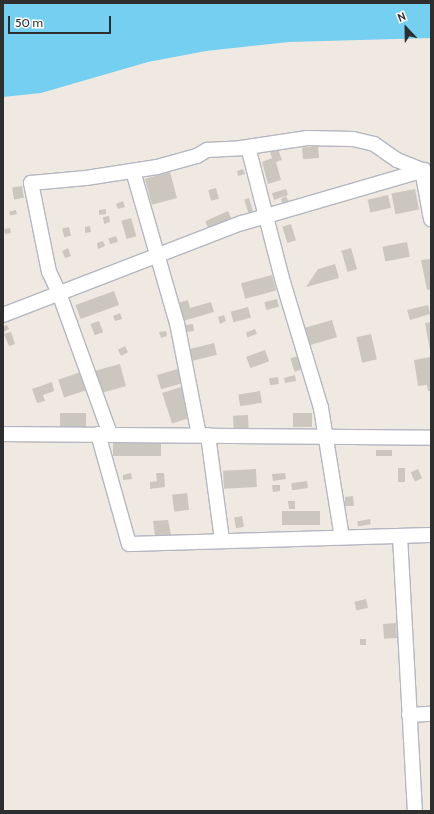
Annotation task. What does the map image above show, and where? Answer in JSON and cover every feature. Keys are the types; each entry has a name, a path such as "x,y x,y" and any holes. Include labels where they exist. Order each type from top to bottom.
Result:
{"street":[{"path":"427,169 397,160 374,144 353,139 307,138 248,147 207,150 179,162 133,172 31,183 43,251 49,272 59,293 104,434 129,544 222,540 431,535"},
{"path":"248,147 327,436 342,537"},
{"path":"3,315 159,255 267,216 427,169"},
{"path":"427,169 431,219"},
{"path":"133,172 159,255 204,435 222,540"},
{"path":"3,434 431,438"},
{"path":"400,536 415,811"},
{"path":"410,715 431,714"}],"water":[{"path":"3,3 431,3 431,38 289,42 206,51 148,62 41,93 3,97"}],"building":[{"path":"318,146 319,158 303,159 302,147"},
{"path":"278,149 282,160 276,162 281,180 268,184 262,162 272,158 270,152"},
{"path":"243,169 245,174 238,176 237,171"},
{"path":"170,172 177,198 152,205 145,179"},
{"path":"22,186 24,198 14,199 12,188"},
{"path":"216,188 219,199 211,201 208,190"},
{"path":"286,189 288,195 274,200 272,193"},
{"path":"415,189 419,210 395,214 391,194"},
{"path":"388,195 391,208 370,212 368,200"},
{"path":"286,196 289,202 283,205 281,199"},
{"path":"249,198 253,211 248,213 244,199"},
{"path":"123,201 125,207 118,209 116,204"},
{"path":"106,209 106,214 99,215 99,210"},
{"path":"16,210 17,214 10,216 9,212"},
{"path":"228,211 233,222 210,232 205,221"},
{"path":"109,216 110,222 104,224 103,217"},
{"path":"131,218 136,236 127,239 121,221"},
{"path":"291,224 296,240 287,243 282,227"},
{"path":"90,226 91,232 85,233 85,227"},
{"path":"69,227 71,236 64,237 62,229"},
{"path":"10,228 11,233 5,234 4,229"},
{"path":"116,236 118,242 110,244 108,238"},
{"path":"103,241 105,246 98,249 97,243"},
{"path":"407,242 410,257 385,261 382,247"},
{"path":"68,248 71,256 65,258 62,251"},
{"path":"351,248 357,269 347,272 341,251"},
{"path":"430,259 431,289 427,290 421,260"},
{"path":"335,264 339,278 306,287 318,269"},
{"path":"272,275 276,290 245,299 241,283"},
{"path":"114,291 119,305 81,319 75,305"},
{"path":"277,299 279,307 266,310 264,302"},
{"path":"188,300 190,308 211,302 214,312 183,321 178,303"},
{"path":"428,305 430,314 410,320 407,310"},
{"path":"248,307 251,318 233,322 231,312"},
{"path":"120,313 122,319 115,321 113,316"},
{"path":"224,315 226,321 220,324 218,317"},
{"path":"332,320 337,337 310,345 305,328"},
{"path":"99,321 103,332 95,335 91,324"},
{"path":"431,322 431,350 430,350 425,323"},
{"path":"193,324 194,331 184,332 183,325"},
{"path":"7,325 9,329 3,332 3,327"},
{"path":"255,329 257,334 248,337 246,333"},
{"path":"166,331 167,336 161,338 159,332"},
{"path":"11,332 15,344 9,346 4,334"},
{"path":"371,334 377,359 362,363 356,337"},
{"path":"214,343 217,355 193,361 190,349"},
{"path":"125,346 128,352 121,356 118,350"},
{"path":"265,350 269,361 250,368 246,357"},
{"path":"298,356 302,369 294,372 290,358"},
{"path":"431,357 431,391 428,391 427,385 418,386 414,360"},
{"path":"120,364 126,386 100,393 94,371"},
{"path":"181,368 185,382 161,389 157,375"},
{"path":"81,372 87,390 64,397 58,379"},
{"path":"295,375 296,381 285,383 284,378"},
{"path":"278,377 279,384 270,385 269,378"},
{"path":"52,382 54,391 43,395 45,401 37,403 32,389"},
{"path":"184,386 194,416 172,424 162,393"},
{"path":"260,391 262,403 240,406 238,394"},
{"path":"60,413 86,413 86,427 60,427"},
{"path":"293,413 312,413 312,427 293,427"},
{"path":"248,415 249,433 234,434 233,416"},
{"path":"113,441 161,441 161,456 113,456"},
{"path":"376,450 392,450 392,456 376,456"},
{"path":"398,468 405,468 405,482 398,482"},
{"path":"256,469 257,487 224,489 223,471"},
{"path":"418,469 422,478 415,481 411,472"},
{"path":"131,473 132,479 123,480 123,475"},
{"path":"156,473 164,473 165,487 150,489 150,482 157,481"},
{"path":"285,473 286,479 273,481 272,474"},
{"path":"307,481 308,488 292,490 291,483"},
{"path":"272,485 280,485 280,491 273,492"},
{"path":"187,493 189,510 174,512 172,495"},
{"path":"353,496 354,506 345,506 345,497"},
{"path":"288,501 295,501 295,509 289,509"},
{"path":"282,511 320,511 320,525 282,525"},
{"path":"242,516 244,527 236,528 234,517"},
{"path":"370,519 371,524 358,526 357,521"},
{"path":"168,520 171,535 155,536 153,521"},
{"path":"366,599 368,608 356,610 354,602"},
{"path":"396,623 397,638 384,639 383,624"},
{"path":"360,639 366,639 366,645 360,645"}]}
